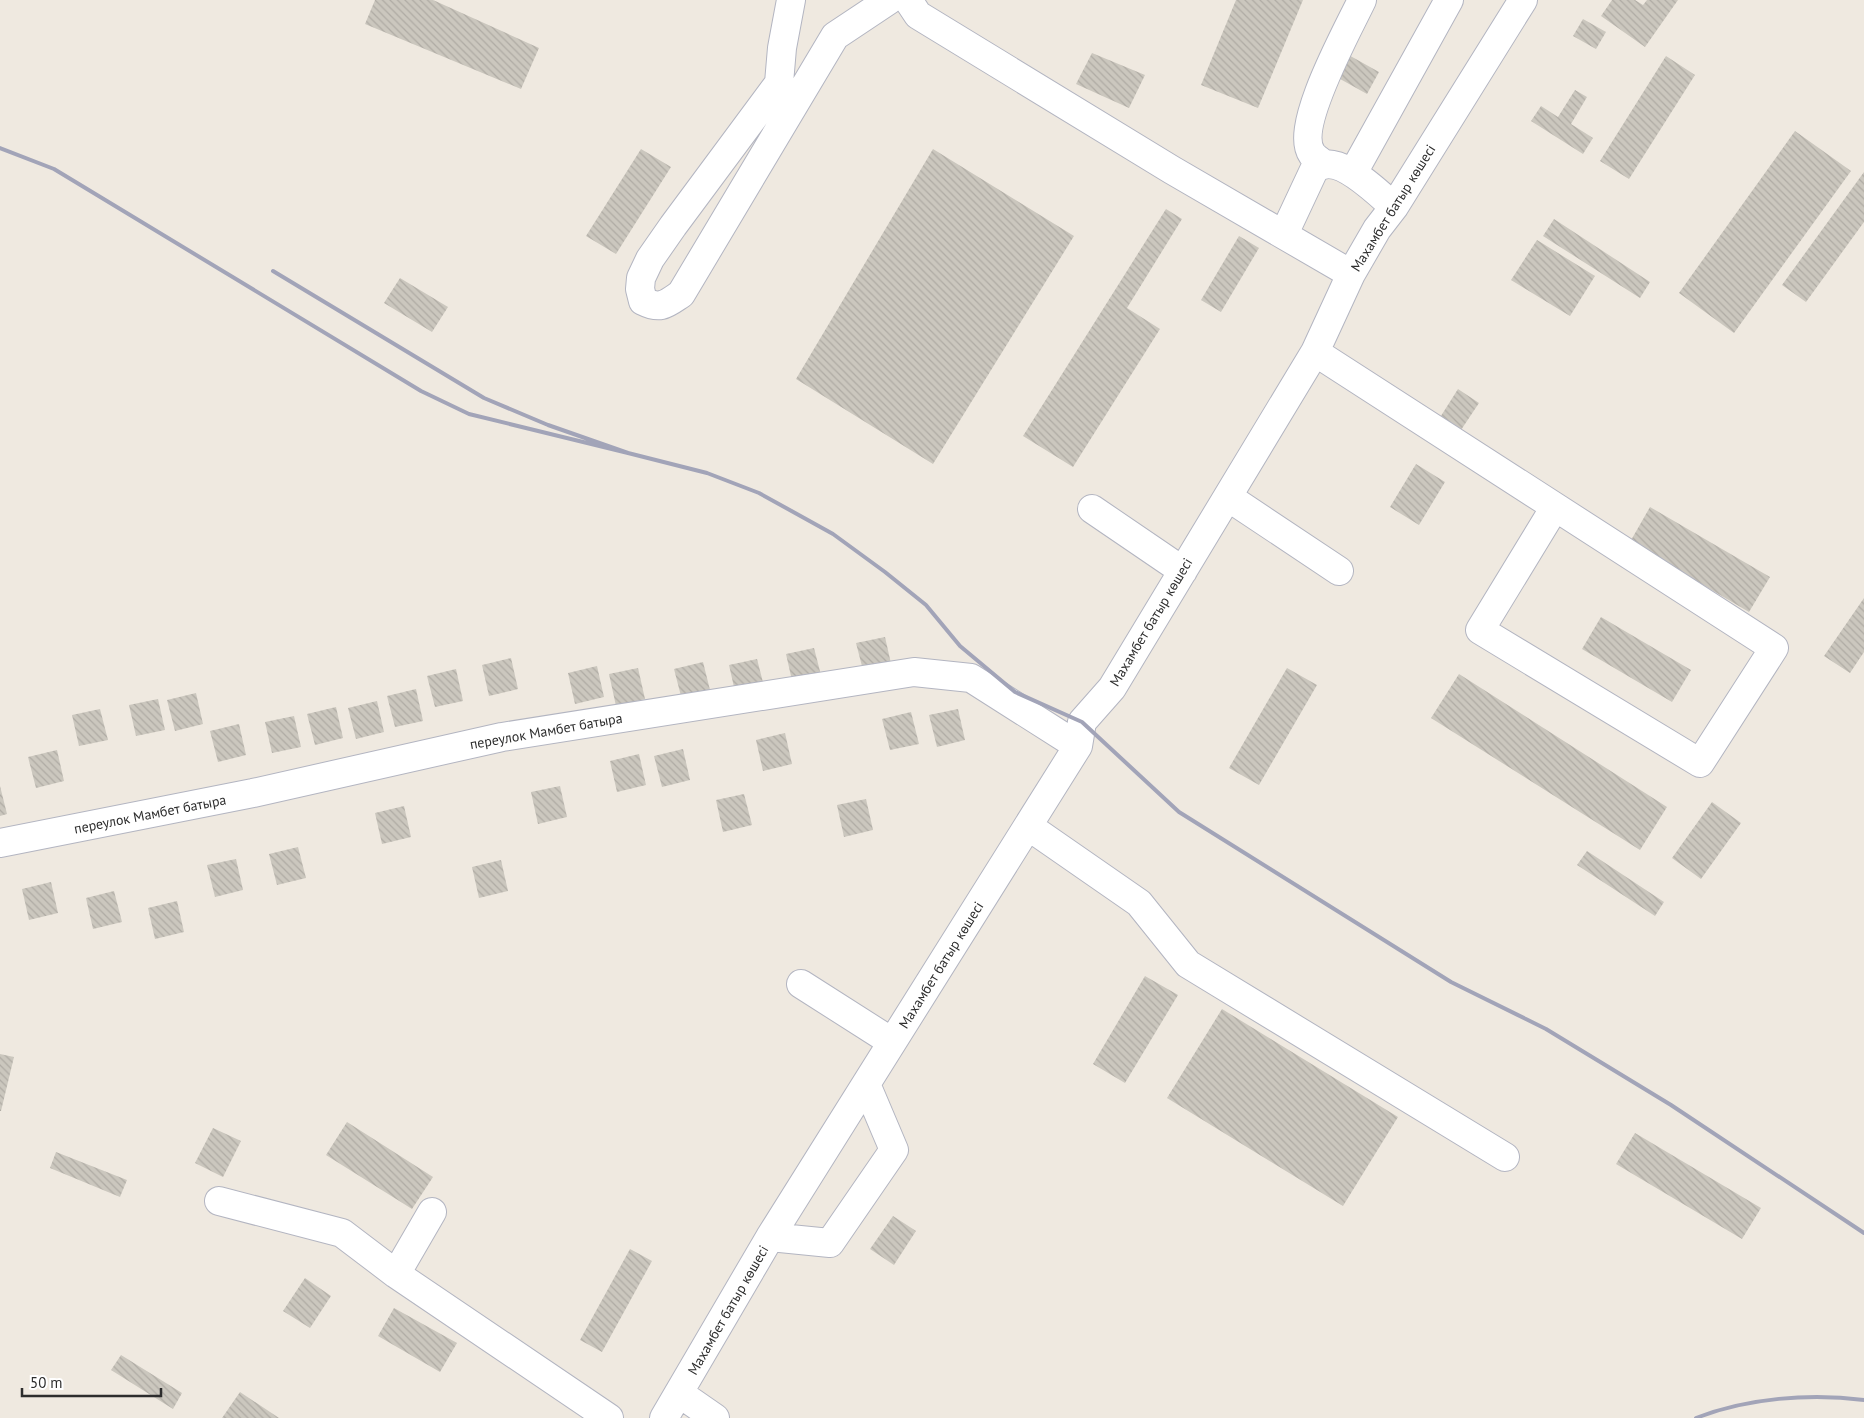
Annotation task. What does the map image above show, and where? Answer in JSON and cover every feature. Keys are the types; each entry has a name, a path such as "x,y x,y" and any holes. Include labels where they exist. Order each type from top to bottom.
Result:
{"street":[{"path":"790,0 778,83 650,259 641,278 640,289 643,301 652,305 664,306 681,294 835,36 889,0"},
{"path":"908,0 918,15 1172,170 1351,274"},
{"path":"1324,164 1312,153 1309,142 1309,126 1324,79 1362,0"},
{"path":"1353,173 1449,0"},
{"name":"Махамбет батыр көшесі","path":"664,1418 770,1238 1078,746 1082,722 1112,688 1315,352 1351,274 1377,229 1394,207 1523,0"},
{"path":"1284,234 1314,170 1324,164 1336,166 1353,173 1394,207"},
{"path":"1315,352 1774,648 1700,763 1480,630 1555,507"},
{"path":"1228,497 1340,571"},
{"path":"1092,509 1183,570"},
{"name":"переулок Мамбет батыра","path":"0,843 252,793 502,737 914,672 971,678 1078,746"},
{"path":"1028,826 1139,903 1188,964 1505,1157"},
{"path":"801,984 892,1042"},
{"path":"770,1238 830,1243 894,1150 866,1084"},
{"path":"220,1201 342,1233 396,1274 609,1418"},
{"path":"396,1274 432,1212"},
{"path":"679,1393 715,1418"}],"building":[{"path":"375,0 433,0 539,48 521,89 365,24"},
{"path":"1236,0 1303,0 1258,108 1201,85"},
{"path":"1612,0 1635,0 1643,5 1647,0 1678,0 1645,47 1601,16"},
{"path":"1583,19 1606,32 1596,49 1573,36"},
{"path":"1092,53 1145,75 1129,108 1076,84"},
{"path":"1345,53 1379,72 1367,94 1333,75"},
{"path":"1666,56 1695,75 1629,179 1600,161"},
{"path":"1575,90 1587,97 1571,124 1593,138 1583,154 1531,121 1541,106 1558,117"},
{"path":"1795,131 1851,171 1734,333 1679,293"},
{"path":"641,149 671,167 616,254 586,236"},
{"path":"933,149 1074,236 933,464 796,379"},
{"path":"1864,172 1864,222 1806,302 1782,285"},
{"path":"1166,209 1182,219 1127,308 1160,329 1073,467 1023,436"},
{"path":"1554,219 1650,282 1640,298 1543,236"},
{"path":"1239,236 1259,248 1221,312 1201,300"},
{"path":"1537,240 1595,276 1570,316 1511,280"},
{"path":"400,278 448,307 432,332 384,303"},
{"path":"1458,389 1479,403 1459,433 1439,419"},
{"path":"1416,464 1445,482 1419,525 1390,507"},
{"path":"1650,507 1770,577 1749,612 1630,542"},
{"path":"1864,598 1864,652 1850,673 1824,656"},
{"path":"1601,617 1691,670 1672,702 1582,649"},
{"path":"885,637 892,668 864,674 856,643"},
{"path":"814,648 822,679 793,685 786,654"},
{"path":"511,658 518,689 489,696 482,665"},
{"path":"757,659 765,690 736,696 729,665"},
{"path":"703,662 711,694 682,700 674,669"},
{"path":"597,666 604,697 575,704 568,673"},
{"path":"638,668 645,699 616,706 609,674"},
{"path":"1287,668 1317,685 1259,785 1229,768"},
{"path":"456,669 463,701 435,707 427,676"},
{"path":"1459,674 1667,807 1640,850 1431,718"},
{"path":"416,689 423,721 395,727 387,696"},
{"path":"196,693 203,724 175,731 167,700"},
{"path":"158,699 165,730 136,736 129,705"},
{"path":"377,701 384,732 356,739 348,708"},
{"path":"336,707 343,738 315,745 307,714"},
{"path":"100,709 108,740 79,746 72,715"},
{"path":"958,709 965,740 937,747 929,715"},
{"path":"911,712 919,744 890,750 882,719"},
{"path":"294,716 301,747 272,753 265,722"},
{"path":"239,724 246,755 218,762 210,731"},
{"path":"785,733 792,764 763,771 756,740"},
{"path":"683,749 690,780 662,787 654,756"},
{"path":"57,750 64,781 36,788 28,757"},
{"path":"639,754 646,785 617,792 610,761"},
{"path":"0,786 7,814 0,816"},
{"path":"560,786 567,817 538,824 531,792"},
{"path":"744,794 752,825 723,832 716,800"},
{"path":"866,799 873,830 844,837 837,805"},
{"path":"1712,802 1741,823 1701,879 1672,858"},
{"path":"404,806 411,837 382,844 375,813"},
{"path":"298,847 306,878 277,885 269,854"},
{"path":"1587,851 1664,902 1655,916 1577,865"},
{"path":"236,859 243,890 215,897 207,865"},
{"path":"501,860 508,891 479,898 472,867"},
{"path":"51,882 58,913 29,920 22,889"},
{"path":"114,891 122,922 93,929 86,898"},
{"path":"177,901 184,932 155,939 148,908"},
{"path":"1145,976 1178,995 1125,1083 1093,1064"},
{"path":"1222,1009 1398,1117 1343,1206 1167,1098"},
{"path":"0,1054 14,1057 1,1111 0,1111"},
{"path":"347,1122 433,1177 412,1209 326,1155"},
{"path":"213,1128 241,1141 223,1177 195,1163"},
{"path":"1635,1133 1761,1208 1742,1239 1616,1164"},
{"path":"56,1152 127,1180 120,1197 50,1168"},
{"path":"893,1216 916,1231 894,1265 870,1249"},
{"path":"630,1249 652,1261 602,1352 580,1340"},
{"path":"305,1278 331,1296 310,1328 283,1311"},
{"path":"394,1308 457,1343 440,1372 378,1336"},
{"path":"121,1355 182,1393 173,1409 111,1370"},
{"path":"240,1392 279,1418 222,1418"}],"railway":[{"path":"0,148 54,169 421,391 469,414 628,453 548,425 484,398 273,271"},
{"path":"628,453 707,473 759,493 833,534 926,605 960,646 1015,692 1082,722 1179,812 1451,982 1546,1029 1671,1105 1864,1233"},
{"path":"1696,1418 1736,1406 1779,1399 1822,1397 1864,1400"}]}
